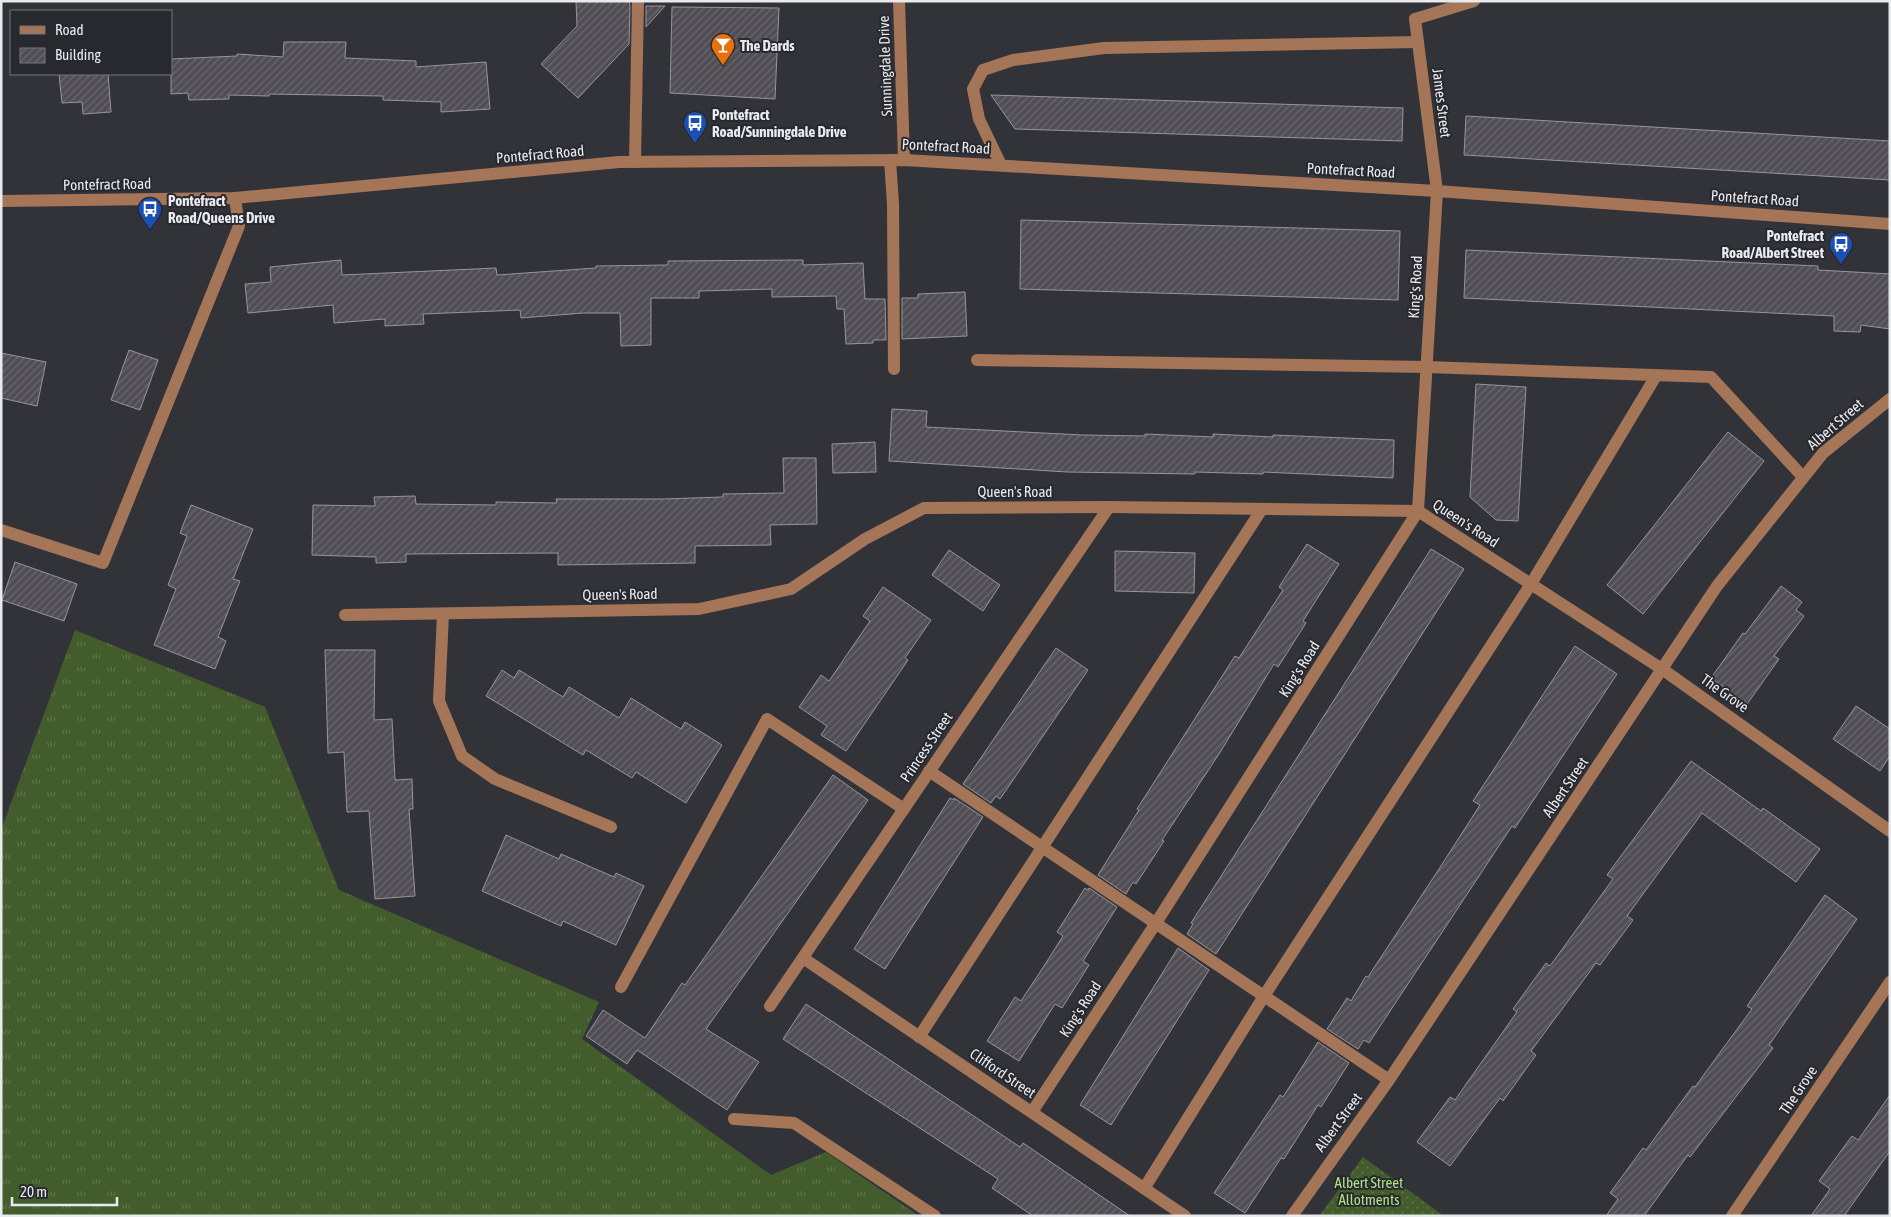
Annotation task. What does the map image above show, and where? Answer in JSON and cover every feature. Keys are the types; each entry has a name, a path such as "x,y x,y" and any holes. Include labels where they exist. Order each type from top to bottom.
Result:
{"street":[{"path":"636,162 638,1"},
{"name":"Sunningdale Drive","path":"899,1 904,160"},
{"name":"James Street","path":"1437,191 1415,19 1474,1"},
{"path":"1001,165 979,119 973,88 983,70 1013,60 1104,48 1418,42"},
{"path":"890,160 894,369"},
{"name":"Pontefract Road","path":"1,201 235,198 636,162 904,160 1437,191 1890,224"},
{"name":"King's Road","path":"1032,1112 1156,923 1418,511 1437,191"},
{"path":"1,530 103,563 239,226 235,198"},
{"path":"978,360 1427,367 1711,377 1803,477"},
{"path":"1144,1187 1264,996 1531,584 1656,376"},
{"name":"Albert Street","path":"1292,1216 1389,1080 1717,586 1823,453 1890,399"},
{"name":"Queen's Road","path":"345,615 699,609 791,589 864,539 924,508 1108,507 1418,511 1662,669"},
{"name":"Princess Street","path":"770,1006 1108,507"},
{"path":"919,1037 1262,509"},
{"path":"443,614 439,701 462,756 495,779 611,827"},
{"name":"The Grove","path":"1662,669 1876,819 1890,831"},
{"path":"621,987 767,719 904,809"},
{"path":"930,771 1389,1080"},
{"name":"Clifford Street","path":"803,958 1185,1216"},
{"name":"The Grove","path":"1732,1216 1890,982"},
{"path":"734,1119 794,1123 935,1216"}],"green space":[{"path":"75,630 265,707 339,890 599,1002 582,1039 771,1175 826,1152 919,1216 1,1216 1,830"},
{"name":"Albert Street Allotments","path":"1363,1157 1444,1216 1319,1216"}],"building":[{"path":"576,1 629,1 630,6 629,44 578,98 541,64 577,26"},
{"path":"646,6 665,6 646,27"},
{"name":"The Dards","path":"672,7 779,8 775,99 670,93"},
{"path":"284,42 346,42 345,58 416,61 416,67 486,62 490,109 441,112 441,102 383,100 383,96 269,94 269,96 229,95 229,99 189,100 188,93 171,94 172,59 237,56 237,54 283,57"},
{"path":"59,75 108,75 111,112 83,114 82,102 62,103"},
{"path":"991,95 1403,108 1402,141 1015,129"},
{"path":"1466,116 1890,141 1890,180 1464,155"},
{"path":"1021,220 1400,231 1398,300 1020,289"},
{"path":"1466,250 1818,266 1818,270 1890,274 1890,329 1861,325 1860,332 1834,331 1834,316 1464,298"},
{"path":"341,260 342,275 496,268 497,275 596,268 596,266 668,265 668,261 803,260 803,265 863,263 865,299 885,299 886,340 873,340 873,343 846,344 844,309 837,309 836,296 772,297 772,289 699,291 699,298 651,298 651,345 621,346 620,313 583,313 521,318 520,310 423,314 424,324 385,326 385,319 334,323 333,305 248,313 245,284 271,282 270,267"},
{"path":"965,292 967,336 902,339 902,298 918,298 918,294"},
{"path":"129,350 158,360 140,410 111,400"},
{"path":"1,353 46,362 37,406 1,398"},
{"path":"1476,384 1526,387 1518,521 1496,520 1470,497"},
{"path":"892,409 927,411 926,427 1082,435 1145,436 1145,434 1213,437 1213,434 1394,440 1393,478 1263,472 1263,474 1067,472 889,461"},
{"path":"1728,432 1764,461 1643,614 1607,585"},
{"path":"875,442 876,472 833,473 832,444"},
{"path":"783,458 816,458 817,524 770,525 771,545 695,546 695,563 558,565 558,553 406,554 406,562 376,563 376,557 312,555 313,505 375,506 374,497 415,496 416,504 496,505 496,502 557,503 556,499 663,499 723,497 723,494 784,493"},
{"path":"191,505 253,529 233,579 240,581 218,637 226,641 215,669 154,645 176,589 168,585 187,536 180,533"},
{"path":"1307,544 1339,564 1303,621 1306,623 1278,667 1274,664 1219,754 1162,840 1164,841 1136,884 1133,882 1126,894 1098,875 1139,810 1137,809 1235,656 1239,658 1283,590 1279,587"},
{"path":"1431,549 1464,569 1216,954 1187,934 1193,924 1191,923"},
{"path":"949,550 1000,585 983,611 932,575"},
{"path":"1115,551 1195,553 1194,593 1115,591"},
{"path":"15,562 77,584 64,621 2,600"},
{"path":"1781,586 1802,602 1796,610 1804,616 1774,656 1779,659 1747,704 1711,678 1743,633 1745,634"},
{"path":"883,587 931,620 905,658 908,660 846,751 821,735 827,726 799,707 821,675 829,681 870,621 863,616"},
{"path":"1575,646 1617,674 1515,828 1512,826 1369,1043 1364,1040 1358,1049 1327,1029 1347,998 1351,1001 1366,976 1368,977 1439,869 1480,805 1473,801"},
{"path":"1056,648 1088,670 1000,799 996,796 991,803 963,784"},
{"path":"325,650 375,650 374,720 392,719 395,780 412,779 413,809 409,809 415,896 375,899 369,811 347,812 344,752 328,753"},
{"path":"502,670 514,678 519,670 563,697 569,687 619,718 631,698 681,729 685,722 722,745 686,803 636,772 632,778 586,750 583,755 486,696"},
{"path":"1856,706 1890,729 1890,756 1880,771 1833,739"},
{"path":"1691,761 1761,811 1763,808 1820,849 1796,882 1702,813 1627,916 1633,920 1600,965 1596,963 1531,1051 1536,1055 1503,1101 1500,1098 1450,1166 1417,1142 1450,1097 1455,1100 1517,1012 1513,1009 1546,963 1550,966 1613,879 1607,875"},
{"path":"833,775 868,800 706,1029 759,1062 727,1110 637,1050 627,1064 586,1036 603,1010 645,1038 682,983 685,985"},
{"path":"950,798 953,800 954,798 983,817 885,969 854,949"},
{"path":"506,835 559,859 561,854 614,877 616,873 644,886 616,945 563,921 561,926 482,891"},
{"path":"1085,888 1088,890 1089,888 1117,907 1083,961 1089,965 1062,1008 1055,1004 1019,1061 987,1041 1015,997 1021,1001 1044,966 1063,936 1057,932"},
{"path":"1825,895 1857,919 1769,1045 1773,1048 1690,1157 1688,1155 1644,1216 1606,1216 1618,1199 1610,1193 1643,1148 1646,1150 1693,1086 1695,1087 1752,1009 1747,1006"},
{"path":"1178,948 1209,970 1111,1125 1080,1105"},
{"path":"806,1004 1020,1147 1023,1143 1130,1216 1033,1216 992,1188 998,1179 783,1039"},
{"path":"1318,1042 1349,1063 1321,1107 1318,1105 1284,1159 1281,1158 1245,1213 1214,1193 1280,1095 1283,1097"},
{"path":"1890,1095 1890,1151 1844,1216 1811,1216 1830,1189 1819,1181 1852,1136 1858,1140"}],"place":[{"name":"The Dards","path":"723,66"},
{"name":"Pontefract Road/Sunningdale Drive","path":"695,144"},
{"name":"Pontefract Road/Queens Drive","path":"150,230"},
{"name":"Pontefract Road/Albert Street","path":"1841,265"}]}
